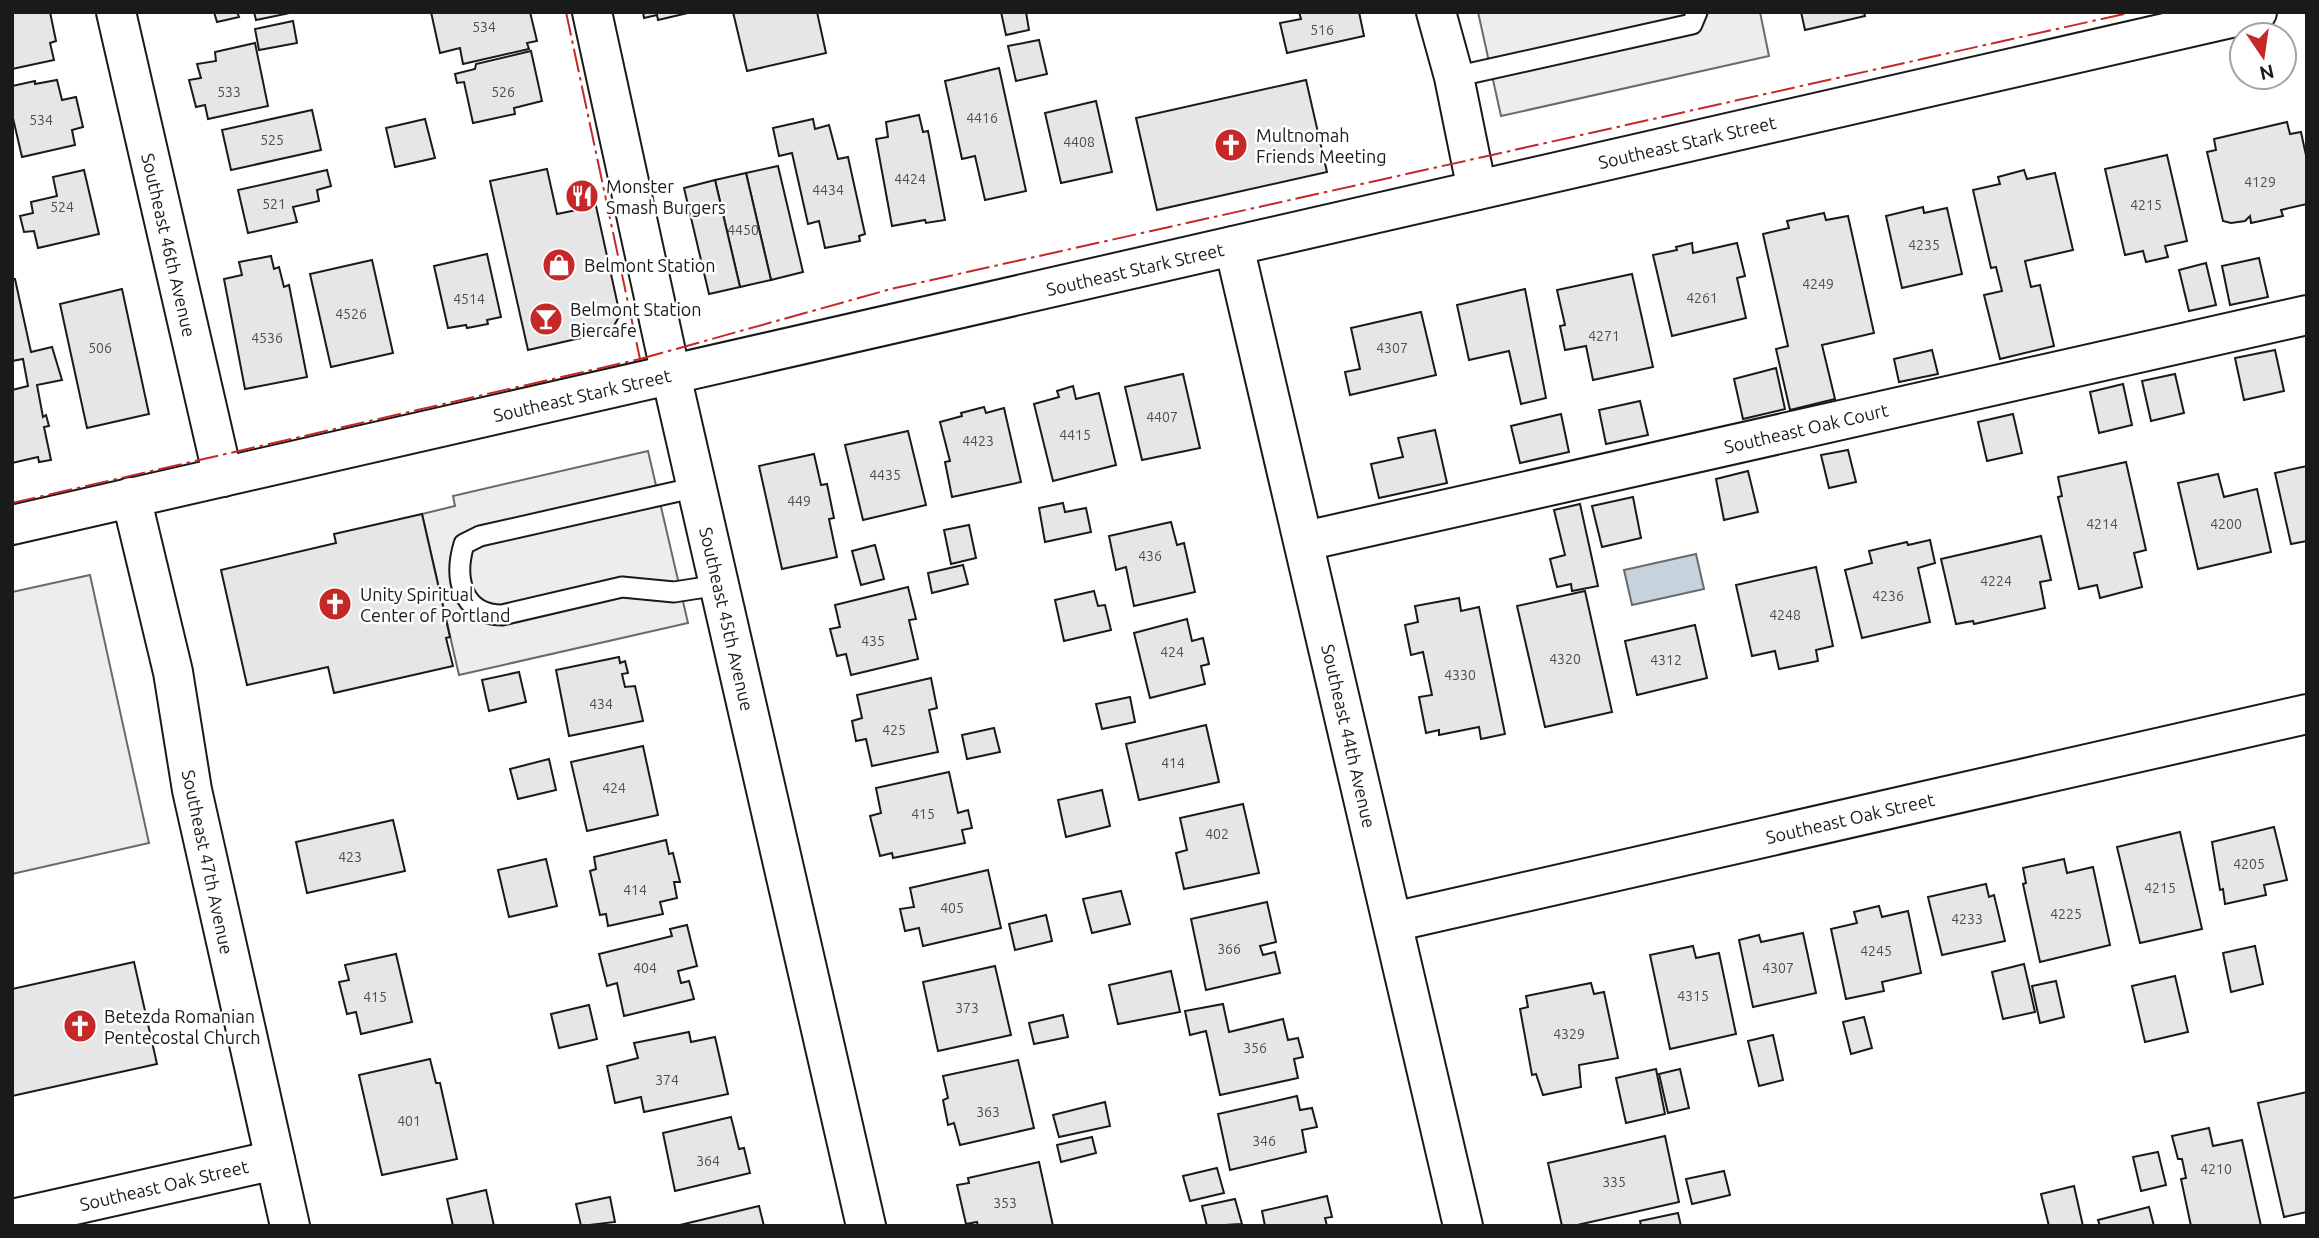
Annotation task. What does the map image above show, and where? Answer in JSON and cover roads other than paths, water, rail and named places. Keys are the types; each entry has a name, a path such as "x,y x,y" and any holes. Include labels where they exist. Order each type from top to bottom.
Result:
{"street":[{"name":"Southeast 46th Avenue","path":"116,12 223,477"},
{"name":"Southeast 45th Avenue","path":"592,12 671,375 866,1226"},
{"path":"1436,12 1454,77 1477,190"},
{"name":"Southeast Stark Street","path":"12,525 2257,12"},
{"name":"Southeast 44th Avenue","path":"1234,246 1463,1226"},
{"name":"Southeast Oak Court","path":"1305,541 2307,315"},
{"name":"Southeast 47th Avenue","path":"131,497 173,672 192,790 290,1226"},
{"name":"Southeast Oak Street","path":"1392,922 2307,714"},
{"name":"Southeast Oak Street","path":"12,1219 275,1160"}],"lane":[{"path":"1454,77 1692,24 1697,12"},
{"path":"697,487 480,536 464,544 458,562 467,599 474,608 487,615 502,615 622,587 674,592 719,585"}],"place":[{"name":"Multnomah Friends Meeting","path":"1231,145"},
{"name":"Monster Smash Burgers","path":"582,196"},
{"name":"Belmont Station","path":"559,265"},
{"name":"Belmont Station Biercafe","path":"546,319"},
{"name":"Unity Spiritual Center of Portland","path":"335,604"},
{"name":"Betezda Romanian Pentecostal Church","path":"80,1026"}]}
